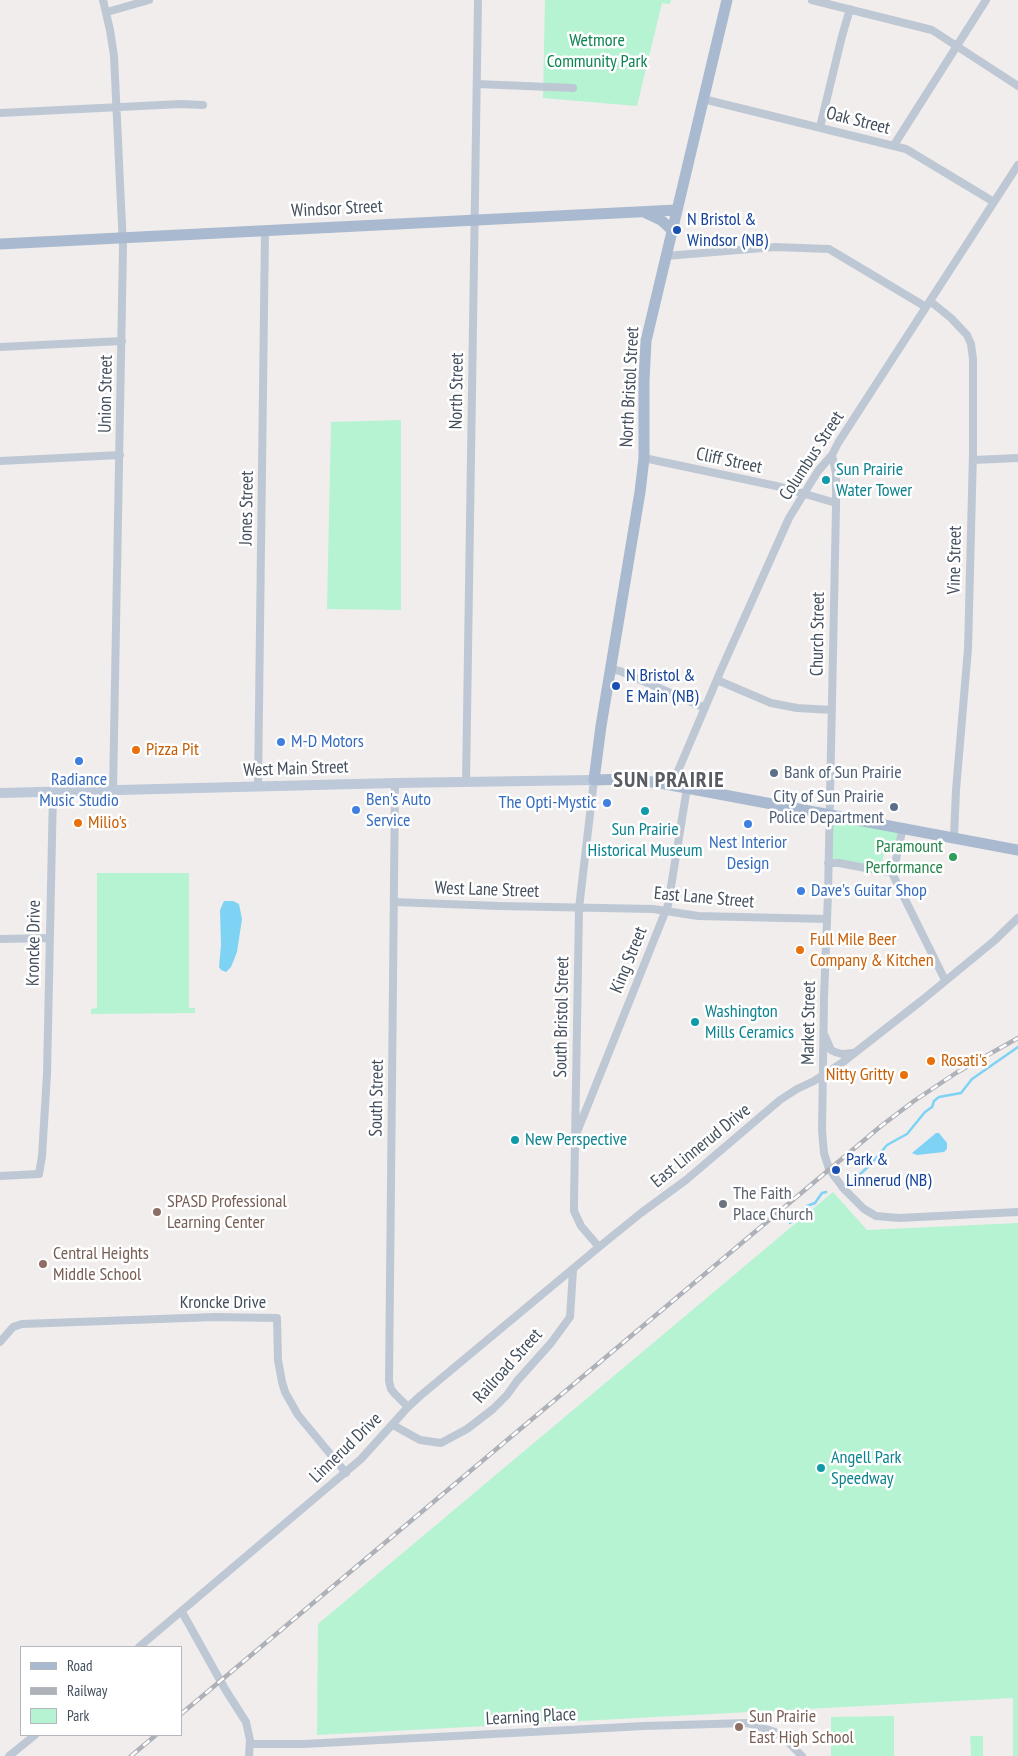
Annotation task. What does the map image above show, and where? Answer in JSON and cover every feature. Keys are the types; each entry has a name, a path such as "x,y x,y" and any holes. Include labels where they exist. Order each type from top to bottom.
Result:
{"main road":[{"name":"North Bristol Street","path":"594,780 644,458 646,341 727,0"},
{"name":"Windsor Street","path":"0,244 676,210"},
{"path":"639,212 661,220 672,230"},
{"path":"594,780 629,779 672,785 828,814 902,832 954,837 1018,850"},
{"name":"West Main Street","path":"0,793 594,780"}],"street":[{"name":"Union Street","path":"102,0 107,12 114,56 123,238 113,790"},
{"path":"107,12 149,0"},
{"name":"North Street","path":"466,782 478,0"},
{"path":"812,0 932,30 1018,86"},
{"path":"894,145 986,0"},
{"path":"820,127 850,9"},
{"path":"477,84 573,88"},
{"name":"Oak Street","path":"703,99 906,149 994,202"},
{"path":"0,113 116,106 203,105"},
{"name":"Columbus Street","path":"672,785 704,708 789,518 818,471 832,455 1018,165"},
{"name":"Jones Street","path":"258,787 266,231"},
{"name":"Vine Street","path":"666,256 775,247 829,249 928,304 963,329 971,344 973,359 973,460 968,649 954,837"},
{"path":"0,347 122,341"},
{"path":"0,461 120,455"},
{"name":"Church Street","path":"828,814 836,503 836,472 832,455"},
{"name":"Cliff Street","path":"644,458 836,503"},
{"path":"973,460 1018,458"},
{"path":"610,669 620,671 704,708"},
{"path":"717,680 771,703 791,707 832,710"},
{"name":"South Bristol Street","path":"594,780 579,908 574,1211 580,1226 599,1247"},
{"name":"South Street","path":"395,783 389,1382 391,1389 408,1407"},
{"name":"King Street","path":"576,1136 666,910 687,788"},
{"name":"Kroncke Drive","path":"0,1176 39,1174 44,1134 53,792"},
{"name":"Market Street","path":"828,814 822,1136 826,1161 833,1176 856,1203 872,1214 899,1218 1018,1212"},
{"path":"902,832 893,869 945,980"},
{"path":"828,863 839,863 887,872 893,869"},
{"name":"West Lane Street","path":"394,902 579,908"},
{"name":"East Lane Street","path":"579,908 666,910 698,916 827,919"},
{"name":"East Linnerud Drive","path":"573,1270 641,1213 686,1180 780,1100 823,1075 921,1001 994,941 1018,918"},
{"path":"0,939 50,938"},
{"path":"824,1032 831,1050 842,1054 853,1053"},
{"name":"Linnerud Drive","path":"140,1646 346,1473 408,1407 573,1270"},
{"name":"Railroad Street","path":"393,1425 420,1440 441,1443 467,1429 493,1410 551,1343 570,1317 573,1270"},
{"name":"Kroncke Drive","path":"0,1342 13,1327 22,1324 215,1317 277,1318 278,1360 285,1392 298,1415 346,1473"},
{"path":"182,1612 225,1689 246,1722 250,1744 249,1756"},
{"name":"Learning Place","path":"250,1744 328,1743 644,1726 747,1723 775,1732 791,1744 802,1756"},
{"path":"9,1756 34,1736"}],"green space":[{"name":"Wetmore Community Park","path":"545,0 671,0 670,4 662,3 637,106 543,98"},
{"path":"401,420 401,610 327,609 331,422"},
{"path":"828,814 903,827 900,842 886,844 882,863 896,861 894,869 828,863"},
{"path":"97,873 189,873 189,1008 195,1008 195,1013 91,1014 91,1009 97,1008"},
{"path":"833,1192 867,1230 1018,1223 1018,1756 1013,1756 1013,1698 317,1735 318,1624"},
{"path":"894,1716 894,1756 831,1756 831,1717"},
{"path":"970,1736 983,1736 983,1756 971,1756"}],"water":[{"path":"224,901 233,901 239,904 242,919 237,952 231,967 226,972 219,967 221,945 220,910"},
{"path":"936,1133 939,1133 947,1143 947,1149 944,1152 917,1155 912,1153"}],"waterway":[{"path":"856,1178 887,1145 907,1134 925,1112 932,1107 934,1101 939,1097 961,1093 972,1079 1018,1047"},
{"path":"790,1223 807,1206 815,1203 822,1193 826,1192"}],"railway":[{"path":"182,1713 881,1126 956,1073 1018,1038"},
{"path":"131,1756 155,1736"}],"place":[{"name":"N Bristol & Windsor (NB)","path":"677,230"},
{"name":"Sun Prairie Water Tower","path":"826,480"},
{"name":"N Bristol & E Main (NB)","path":"616,686"},
{"name":"M-D Motors","path":"281,742"},
{"name":"Pizza Pit","path":"136,750"},
{"name":"Radiance Music Studio","path":"79,761"},
{"name":"Bank of Sun Prairie","path":"774,773"},
{"name":"The Opti-Mystic","path":"607,803"},
{"name":"City of Sun Prairie Police Department","path":"894,807"},
{"name":"Ben's Auto Service","path":"356,810"},
{"name":"Sun Prairie Historical Museum","path":"645,811"},
{"name":"Milio's","path":"78,823"},
{"name":"Nest Interior Design","path":"748,824"},
{"name":"Paramount Performance","path":"953,857"},
{"name":"Dave's Guitar Shop","path":"801,891"},
{"name":"Full Mile Beer Company & Kitchen","path":"800,950"},
{"name":"Washington Mills Ceramics","path":"695,1022"},
{"name":"Rosati's","path":"931,1061"},
{"name":"Nitty Gritty","path":"904,1075"},
{"name":"New Perspective","path":"515,1140"},
{"name":"Park & Linnerud (NB)","path":"836,1170"},
{"name":"The Faith Place Church","path":"723,1204"},
{"name":"SPASD Professional Learning Center","path":"157,1212"},
{"name":"Central Heights Middle School","path":"43,1264"},
{"name":"Angell Park Speedway","path":"821,1468"},
{"name":"Sun Prairie East High School","path":"739,1727"}],"district":[{"name":"SUN PRAIRIE","path":"669,781"}]}
